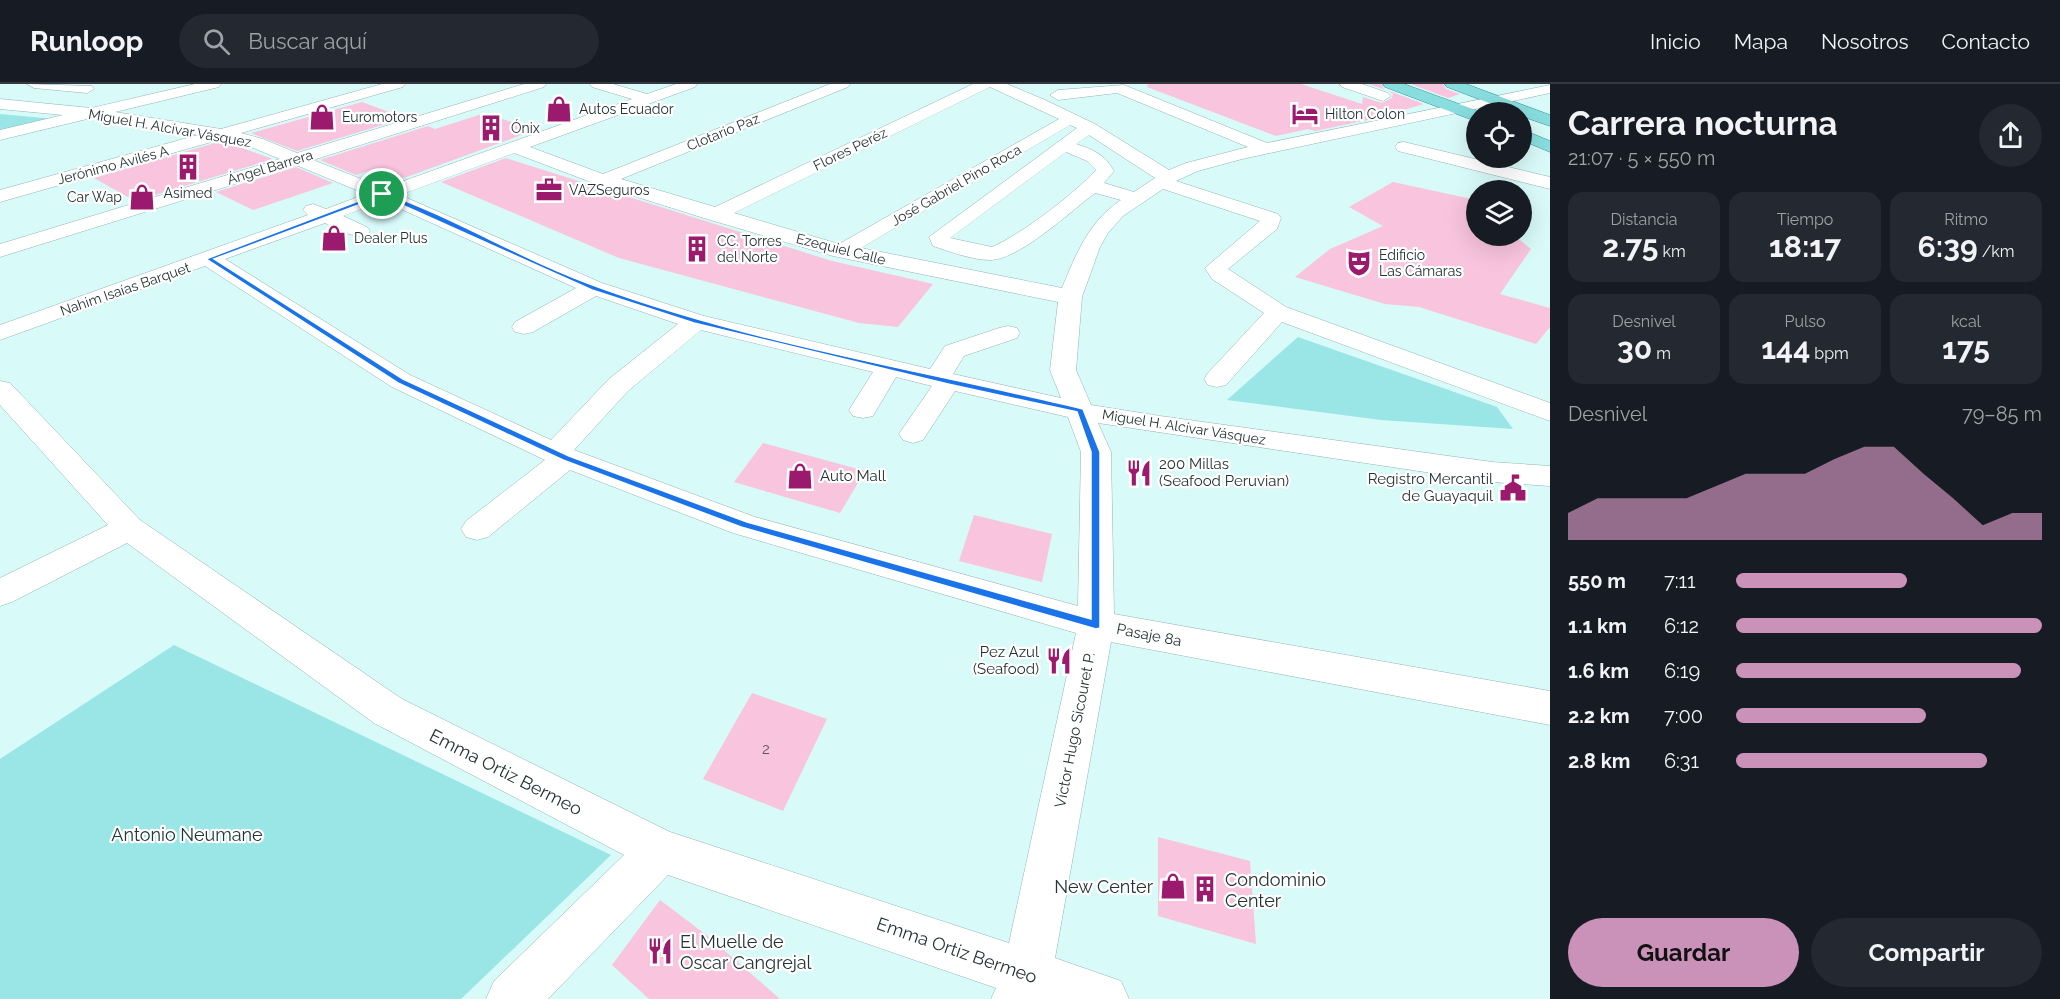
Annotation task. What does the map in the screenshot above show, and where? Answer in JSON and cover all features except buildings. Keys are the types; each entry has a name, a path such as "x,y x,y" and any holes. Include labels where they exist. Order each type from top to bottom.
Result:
{"main road":[{"path":"1402,84 1441,94 1460,92 1462,88 1455,85"},
{"path":"1455,85 1546,117"},
{"path":"1386,90 1466,111"},
{"path":"1532,139 1550,147"}],"street":[{"path":"34,84 87,88"},
{"path":"0,135 214,84"},
{"name":"Jerónimo Avilés A","path":"0,196 398,84"},
{"name":"Ángel Barrera","path":"0,251 234,171 297,158 539,84"},
{"path":"597,84 647,99"},
{"name":"Nahim Isaías Barquet","path":"0,333 690,84"},
{"name":"Clotario Paz","path":"603,180 843,84"},
{"name":"Flores Peréz","path":"714,214 986,84"},
{"path":"994,84 1054,102"},
{"path":"1030,84 1054,102 1083,117 1164,180 1271,218 1270,225 1216,268 1220,274 1278,312 1550,413"},
{"path":"1349,84 1386,90"},
{"path":"1030,118 1054,102 1119,88 1265,148"},
{"name":"Víctor Hugo Sicouret P.","path":"1498,101 1550,89"},
{"path":"114,92 164,96"},
{"name":"Miguel H. Alcívar Vásquez","path":"0,104 90,113 223,134 257,143 382,194 594,288 697,322 1080,411 1160,425 1469,469 1550,476"},
{"name":"Víctor Hugo Sicouret P.","path":"1022,986 1096,625 1096,452 1063,370 1071,297 1089,247 1116,212 1164,180 1192,167 1265,148 1466,112"},
{"path":"1063,146 1093,156 1102,164 1105,171 1092,186 1012,245 994,254 954,247 940,242 939,237 1063,146 1083,117"},
{"name":"José Gabriel Pino Roca","path":"841,252 1083,117"},
{"path":"10,150 125,119"},
{"name":"Ezequiel Calle","path":"513,147 603,180 841,252 1071,297"},
{"path":"1404,147 1550,183"},
{"path":"92,171 78,163 129,148"},
{"path":"471,148 491,155"},
{"path":"1174,156 1192,167"},
{"path":"181,183 234,171"},
{"path":"1092,186 1136,198"},
{"path":"297,204 360,231"},
{"name":"Pasaje 8a","path":"209,259 401,381 560,456 744,525 1096,625 1550,708"},
{"path":"524,327 594,288"},
{"path":"1218,379 1278,312"},
{"path":"477,529 560,456 595,408 671,340 697,322"},
{"path":"913,434 943,381 954,351 1008,333"},
{"path":"863,410 889,368"},
{"name":"Emma Ortiz Bermeo","path":"3,398 129,528 388,711 661,851 1022,986 1103,999"},
{"path":"0,594 129,528"},
{"path":"512,999 661,851"}],"green space":[{"path":"0,114 55,119 0,132"},
{"path":"1298,337 1497,407 1513,429 1381,420 1227,400"},
{"name":"Antonio Neumane","path":"174,645 611,855 461,999 0,999 0,759"}],"place":[{"name":"Autos Ecuador","path":"559,109"},
{"name":"Hilton Colon","path":"1305,114"},
{"name":"Euromotors","path":"322,117"},
{"name":"Ónix","path":"491,128"},
{"name":"Asimed","path":"188,167"},
{"name":"VAZSeguros","path":"549,190"},
{"name":"Car Wap","path":"142,197"},
{"name":"Dealer Plus","path":"334,238"},
{"name":"CC. Torres del Norte","path":"697,249"},
{"name":"Edificio Las Cámaras","path":"1359,263"},
{"name":"200 Millas (Seafood Peruvian)","path":"1139,473"},
{"name":"Auto Mall","path":"800,476"},
{"name":"Registro Mercantil de Guayaquil","path":"1513,488"},
{"name":"Pez Azul (Seafood)","path":"1059,661"},
{"name":"New Center","path":"1173,886"},
{"name":"Condominio Center","path":"1205,889"},
{"name":"El Muelle de Oscar Cangrejal","path":"660,951"}],"route":[{"path":"382,194 594,288 697,322 1080,411 1096,452 1096,625 744,525 566,458 401,381 209,259 382,194"}]}
